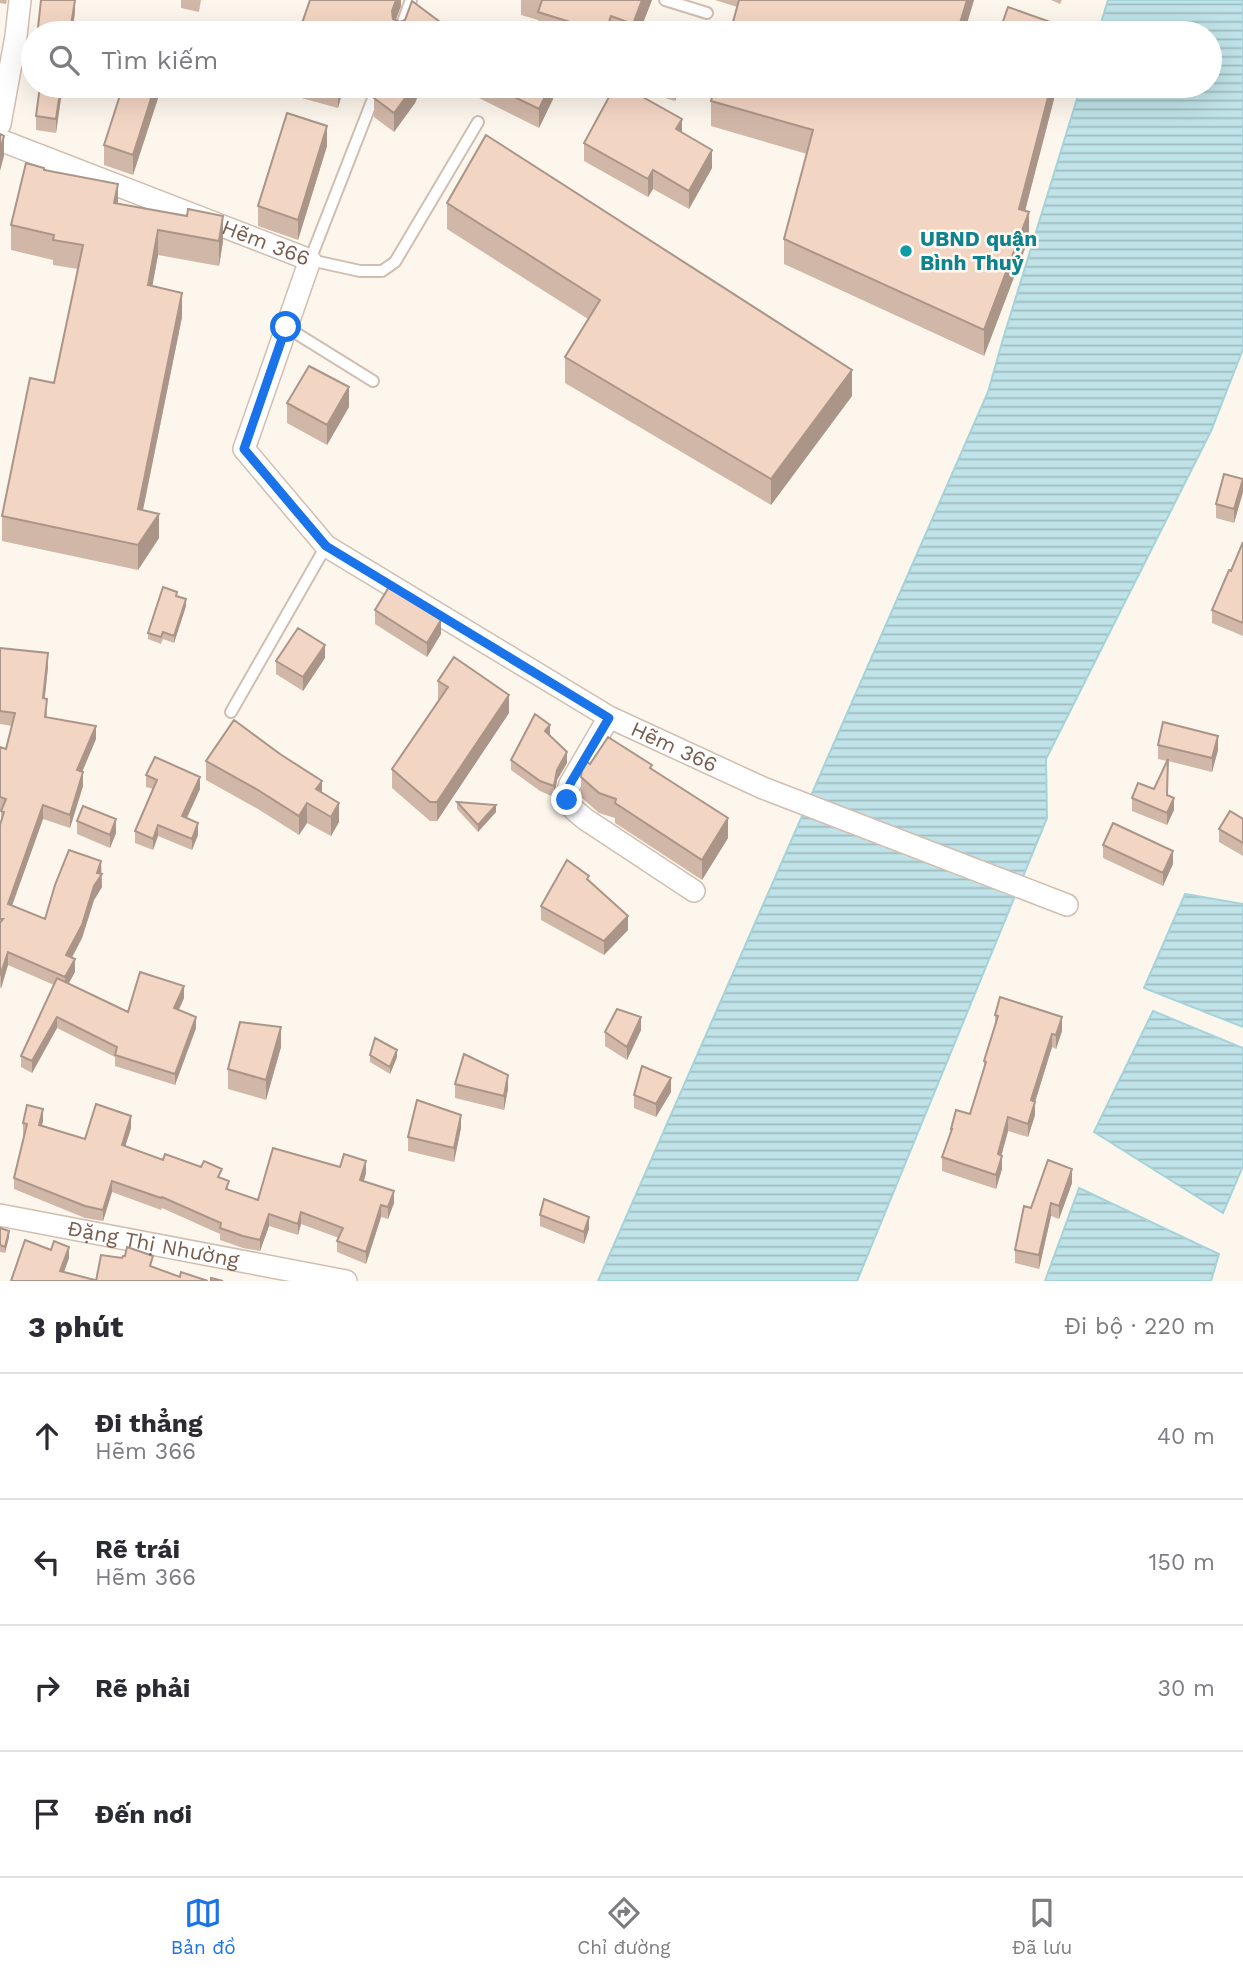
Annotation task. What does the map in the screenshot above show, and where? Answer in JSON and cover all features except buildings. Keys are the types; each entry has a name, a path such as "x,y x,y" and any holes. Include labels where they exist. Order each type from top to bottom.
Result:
{"street":[{"path":"0,124 20,0"},
{"name":"Hẽm 366","path":"0,140 310,260 244,449 326,546 609,718 763,788 1067,905"},
{"path":"609,718 570,784 567,794 570,807 694,891"},
{"name":"Đặng Thị Nhường","path":"0,1215 346,1281"}],"lane":[{"path":"403,21 411,0"},
{"path":"665,0 707,13"},
{"path":"373,98 310,260 360,271 382,271 395,262 478,122"},
{"path":"286,327 373,381"},
{"path":"230,712 326,546"}],"water":[{"path":"1108,0 1243,0 1243,349 1211,431 1046,759 1047,818 857,1281 598,1281 988,392 1077,98 1222,98 1222,21 1102,21"},
{"path":"1185,894 1243,904 1243,1027 1144,988"},
{"path":"1153,1011 1243,1048 1243,1166 1223,1213 1094,1132"},
{"path":"1079,1188 1219,1254 1211,1281 1045,1281"}],"place":[{"name":"UBND quận Bình Thuỷ","path":"906,251"}],"route":[{"path":"286,327 244,449 326,546 609,718 570,784 567,800"}]}
